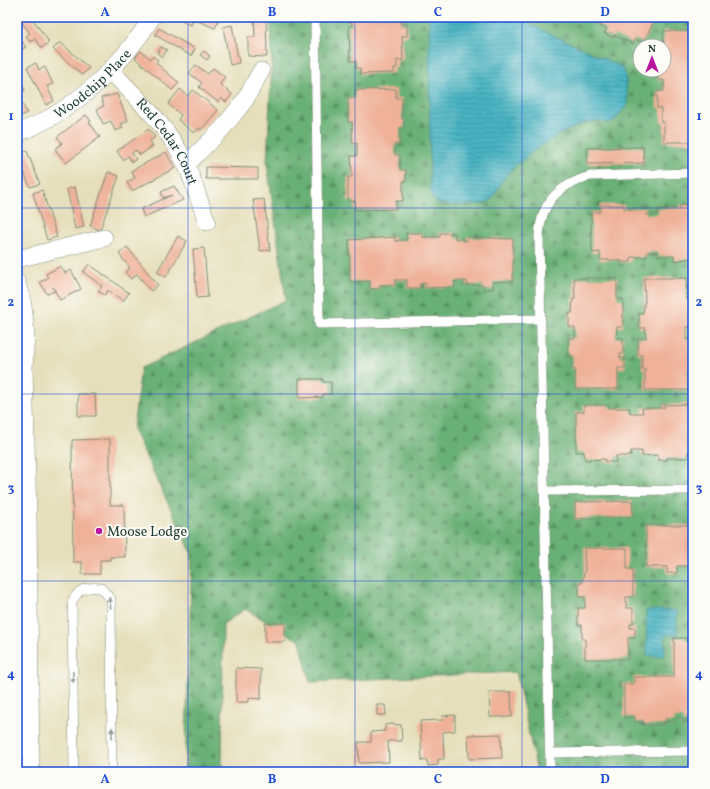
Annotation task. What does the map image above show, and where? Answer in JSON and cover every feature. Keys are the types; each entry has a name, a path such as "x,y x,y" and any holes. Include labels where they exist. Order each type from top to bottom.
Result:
{"street":[{"name":"Woodchip Place","path":"17,133 33,128 73,102 111,71 143,32 152,17"},
{"name":"Red Cedar Court","path":"111,71 153,114 173,141 186,165 207,222"},
{"path":"186,165 222,129 245,100 261,71"},
{"path":"17,259 104,238"},
{"path":"17,283 23,305 26,334 20,368 23,607 30,772"}],"lane":[{"path":"315,17 319,324 540,319"},
{"path":"550,772 540,319 540,222 544,208 554,197 575,180 590,176 693,173"},
{"path":"544,491 693,490"},
{"path":"74,772 72,602 82,588 92,586 101,588 111,599 112,772"},
{"path":"550,753 693,751"}],"green space":[{"path":"270,17 693,17 693,772 537,772 516,672 310,682 300,641 245,609 223,624 222,772 185,772 192,554 133,429 141,368 286,300 267,162 272,61"}],"water":[{"path":"429,17 519,17 527,23 620,66 625,72 628,104 615,120 609,123 597,121 574,127 534,151 512,169 505,177 491,200 488,202 471,205 439,204 433,199 430,186"},
{"path":"646,610 677,610 677,635 665,635 665,656 647,656"}],"building":[{"path":"18,17 31,17 49,42 42,48 35,39 30,42 26,36 30,33"},
{"path":"185,17 193,20 191,25 183,22"},
{"path":"188,17 214,17 219,19 215,28"},
{"path":"254,17 266,17 267,57 248,56 248,37 255,37"},
{"path":"348,17 403,17 403,22 400,22 400,24 407,24 407,36 402,36 403,60 397,60 397,68 394,68 394,73 360,74 360,68 356,68 356,61 350,61 349,26 352,26 352,22 348,22"},
{"path":"592,17 656,17 646,38 632,38 632,44 614,35 613,38 604,33 607,29 592,22 594,18"},
{"path":"232,25 239,63 230,65 223,27"},
{"path":"159,28 195,49 191,56 155,35"},
{"path":"663,31 693,31 693,142 664,142 664,122 661,122 661,108 657,108 657,91 664,91 664,80 658,80 658,78 672,78 672,38 663,38"},
{"path":"21,40 26,47 18,51 17,43"},
{"path":"60,42 89,68 82,75 53,49"},
{"path":"161,47 167,50 162,57 157,53"},
{"path":"141,51 151,59 153,56 158,60 156,63 179,83 172,90 135,58"},
{"path":"204,51 210,56 207,60 200,55"},
{"path":"36,63 39,70 45,67 53,84 47,86 54,101 46,105 27,67"},
{"path":"196,65 208,74 213,68 225,77 220,84 232,94 226,102 221,98 218,102 199,87 202,83 189,73"},
{"path":"17,75 25,90 17,94"},
{"path":"180,89 188,96 193,90 218,110 201,130 199,128 194,133 178,120 181,115 168,104"},
{"path":"396,89 396,98 402,98 402,119 404,119 404,128 400,128 400,144 395,144 395,155 400,155 400,170 406,170 406,181 403,181 403,201 396,201 396,209 355,210 355,201 348,201 348,177 352,177 351,156 357,156 357,143 352,143 352,122 348,122 348,98 355,98 355,90"},
{"path":"17,94 27,113 17,118"},
{"path":"117,94 128,121 121,124 123,128 115,131 111,121 103,124 97,109 104,106 101,98"},
{"path":"86,115 91,121 89,122 100,137 66,163 55,149 62,143 57,137"},
{"path":"149,129 155,137 150,141 153,146 140,155 136,150 132,153 136,159 132,162 128,156 123,160 117,151"},
{"path":"643,147 644,163 587,164 587,148"},
{"path":"27,151 40,184 30,187 17,154"},
{"path":"166,152 175,168 132,191 127,182 135,178 131,171"},
{"path":"206,167 258,168 258,179 206,179"},
{"path":"108,172 119,176 100,230 90,226"},
{"path":"174,186 183,200 144,217 141,209 172,195 163,198 161,192"},
{"path":"75,187 84,227 75,229 67,189"},
{"path":"42,190 57,237 47,240 33,193"},
{"path":"264,199 270,250 260,251 253,200"},
{"path":"600,205 624,205 624,209 645,208 646,214 658,214 658,209 680,208 680,205 693,205 693,258 674,261 674,256 658,256 658,252 647,252 647,257 631,257 631,262 620,262 620,260 600,260 600,252 592,253 591,212 600,212"},
{"path":"406,233 422,233 422,237 440,237 440,233 455,233 455,239 464,239 464,241 467,241 467,237 513,239 513,281 493,282 493,289 483,290 483,285 467,285 467,281 455,281 455,287 426,288 426,283 421,284 421,288 407,288 407,280 395,280 395,285 379,285 379,289 370,289 370,281 350,282 349,240 395,237 395,241 407,240"},
{"path":"178,236 187,241 166,277 157,272"},
{"path":"127,247 158,285 151,291 137,274 131,279 125,272 130,268 119,254"},
{"path":"204,248 208,297 197,298 193,249"},
{"path":"89,264 129,293 123,301 108,290 105,295 98,291 102,286 83,272"},
{"path":"61,266 65,273 71,270 81,289 60,300 53,287 55,291 47,294 40,282 48,278 46,274"},
{"path":"574,278 617,278 617,299 623,299 623,327 617,327 616,338 623,338 623,354 620,354 620,358 625,358 625,368 618,368 618,389 575,389 575,369 572,369 572,355 568,355 568,338 575,338 575,327 569,327 569,313 572,313 573,299 575,299"},
{"path":"644,278 687,278 686,299 693,299 693,327 686,327 686,339 693,339 693,355 690,355 690,359 693,359 693,368 688,369 688,390 645,390 645,369 642,369 642,355 638,355 638,338 646,338 645,328 639,328 639,313 643,313 645,299"},
{"path":"299,379 323,379 323,382 331,382 331,394 323,394 323,397 299,398"},
{"path":"78,394 95,394 96,416 78,416"},
{"path":"688,404 688,411 693,411 693,452 688,452 688,458 667,458 667,460 658,460 658,455 642,456 642,451 631,451 631,456 616,456 616,462 605,462 605,459 585,460 584,452 576,452 576,412 584,412 584,405 609,405 609,408 630,408 630,413 643,413 642,408 664,408 664,405"},
{"name":"Moose Lodge","path":"110,439 110,505 124,505 125,557 110,557 110,560 100,560 100,574 82,574 82,562 73,562 72,440"},
{"path":"632,501 633,517 575,519 575,502"},
{"path":"646,525 693,525 693,566 677,566 677,573 667,573 667,567 646,567"},
{"path":"584,548 627,548 627,569 633,569 633,597 626,597 626,608 633,608 633,624 630,624 630,628 635,628 635,638 628,638 628,659 585,659 585,639 582,639 582,625 578,625 578,608 585,608 585,597 579,597 579,583 582,583 585,569"},
{"path":"265,623 285,623 285,642 265,642"},
{"path":"674,638 686,638 686,641 693,641 692,722 683,722 683,718 674,718 674,722 665,722 665,725 644,725 644,722 635,722 635,717 624,717 624,684 634,684 634,677 674,677"},
{"path":"236,668 261,669 261,699 249,698 249,702 236,702"},
{"path":"489,692 511,692 512,717 490,717"},
{"path":"377,705 385,705 386,715 377,715"},
{"path":"455,715 455,731 443,732 444,759 438,759 438,765 428,766 427,760 422,761 420,721 443,720 442,716"},
{"path":"385,725 401,725 402,741 388,741 389,762 359,763 358,742 371,742 371,732 385,731"},
{"path":"501,734 502,758 469,759 468,735"}],"place":[{"name":"Moose Lodge","path":"99,531"}]}
